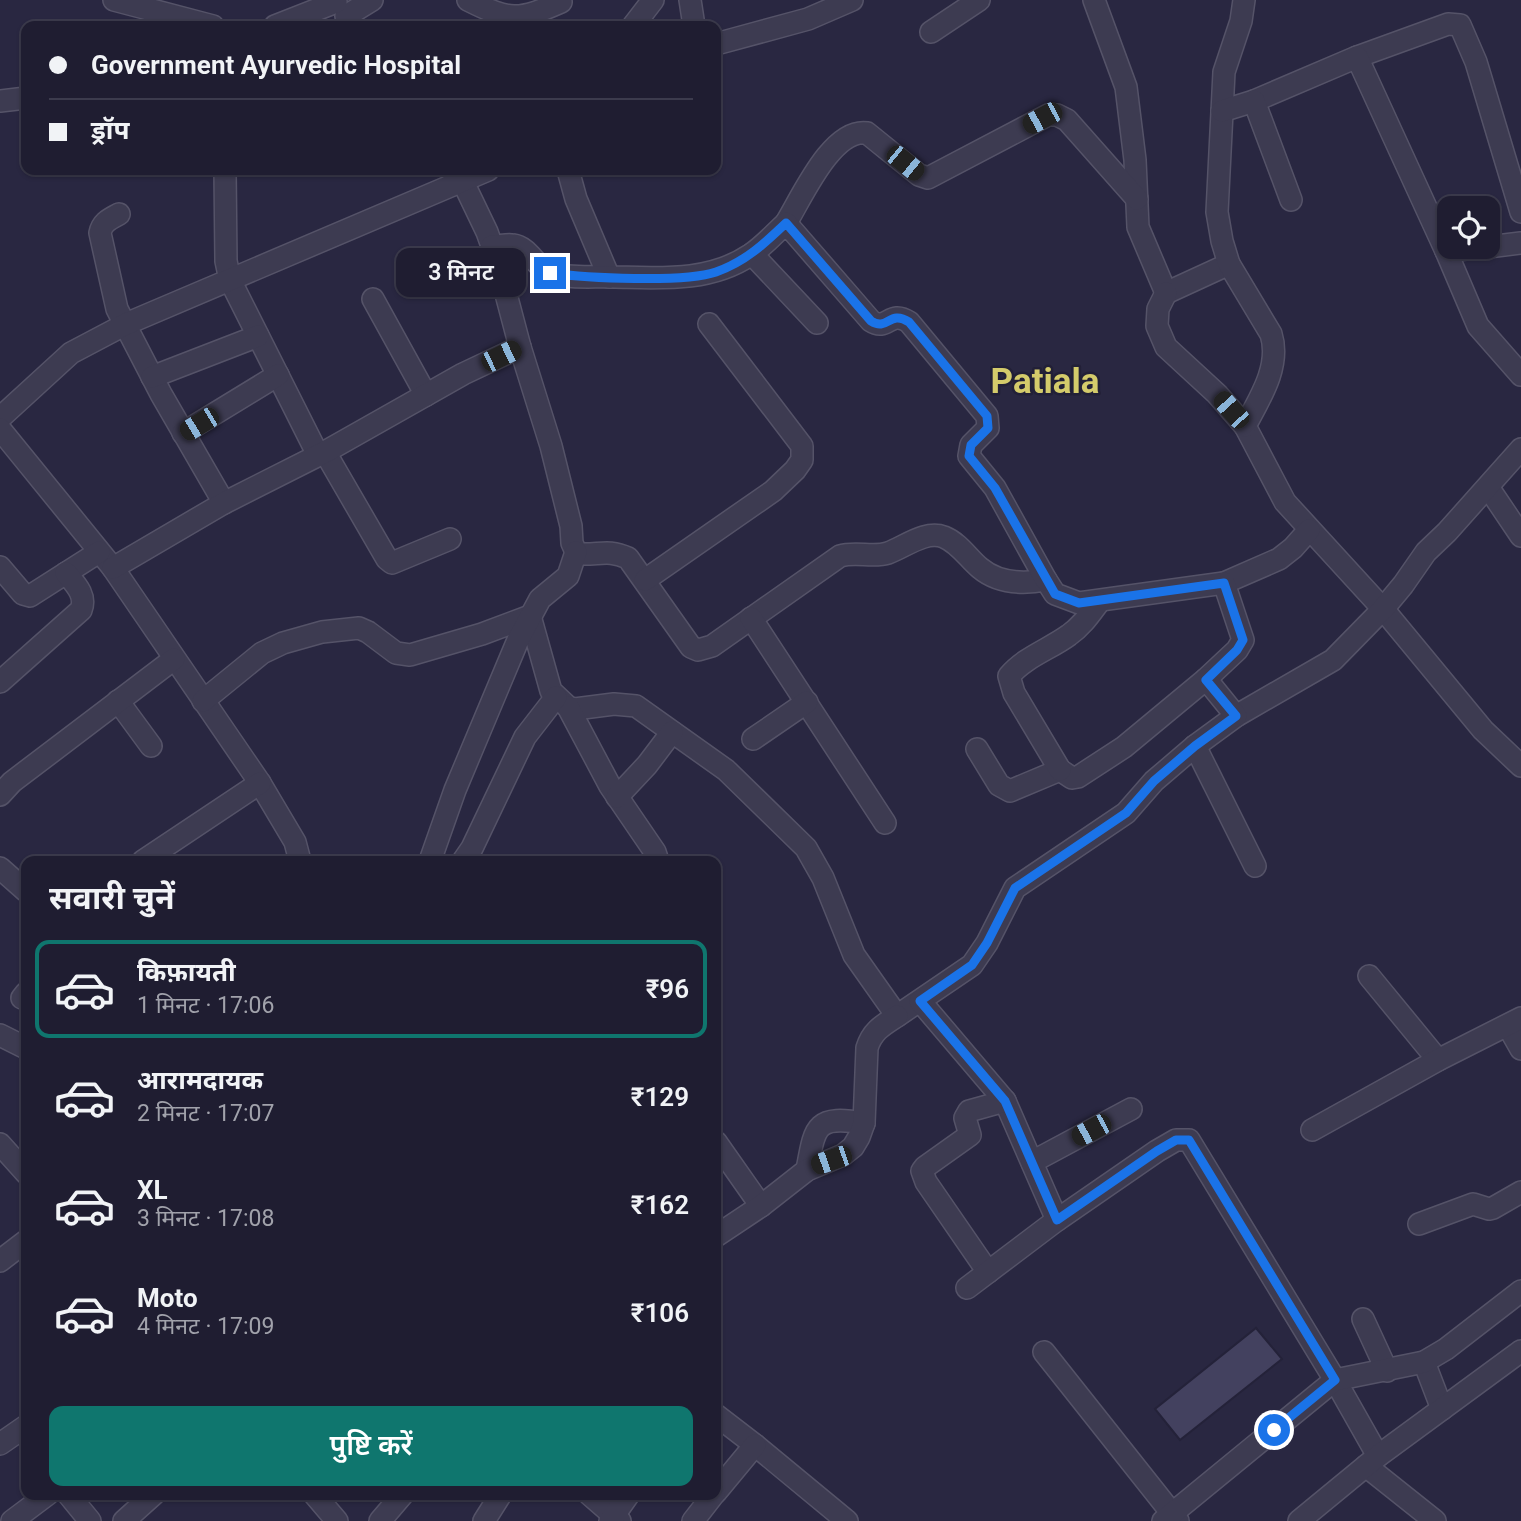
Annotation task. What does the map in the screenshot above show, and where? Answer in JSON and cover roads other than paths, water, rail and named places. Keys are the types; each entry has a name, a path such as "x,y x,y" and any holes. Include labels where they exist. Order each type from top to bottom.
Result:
{"street":[{"path":"297,21 342,11 372,0"},
{"path":"468,0 508,17 518,18 561,2"},
{"path":"637,21 653,0"},
{"path":"690,0 693,21"},
{"path":"721,43 808,19 852,0"},
{"path":"930,32 979,0"},
{"path":"1094,0 1126,87 1132,125 1138,227 1166,293"},
{"path":"1244,0 1241,21 1224,72 1217,212 1229,264 1271,334 1275,346 1275,361 1245,426"},
{"path":"125,1 158,19"},
{"path":"1222,111 1254,101 1357,57 1448,24 1460,25 1476,62 1521,212"},
{"path":"1357,57 1437,231"},
{"path":"0,100 21,98"},
{"path":"1254,101 1291,200"},
{"path":"492,246 520,246 538,266 550,273 684,277 704,275 752,254 786,223 825,158 853,134 867,133 919,175 928,178 1048,115 1067,120 1137,199"},
{"path":"225,175 226,261 230,280 321,454 392,563 450,539"},
{"path":"569,175 576,199 609,276"},
{"path":"0,418 71,353 126,324 230,280 457,176 492,246 551,446 576,552 568,576 540,598 518,640 455,790 432,856"},
{"path":"119,214 101,227 101,240 115,303 152,377 224,503"},
{"path":"786,223 871,321 882,325 893,317 902,317 909,322 987,416 988,428 971,445 969,456 995,488 1055,594 1079,603 1099,602 1224,583 1279,559 1309,530"},
{"path":"1500,245 1521,243"},
{"path":"752,254 817,323"},
{"path":"1449,259 1478,326 1521,375"},
{"path":"1229,264 1166,293 1158,309 1157,326 1166,346 1217,394 1245,426 1285,502 1382,609 1483,730 1521,766"},
{"path":"373,299 426,395"},
{"path":"645,580 773,491 794,470 803,455 802,446 709,324"},
{"path":"152,377 258,336"},
{"path":"0,568 26,596 34,594 66,573 106,560 321,454 426,395 520,347"},
{"path":"183,433 278,375"},
{"path":"0,429 106,560 260,783 295,842 299,856"},
{"path":"721,1233 807,1170 843,1155 853,1147 864,1123 867,1048 870,1037 972,965 987,943 1015,888 1126,813 1154,781 1236,716 1333,660 1382,609 1426,552 1521,449"},
{"path":"1488,487 1521,536"},
{"path":"576,552 585,555 602,551 617,553 635,564 685,641 691,648 698,650 712,646 841,556 851,553 882,554 935,535 945,537 966,552 980,568 995,578 1026,584 1046,580"},
{"path":"0,682 81,610 82,595 66,573"},
{"path":"1099,602 1087,619 1071,634 1016,667 1009,676 1014,693 1060,770 1072,778 1078,777 1124,747 1206,680 1237,650 1243,640 1224,583"},
{"path":"203,701 262,653 283,643 322,632 359,628 396,653 410,655 482,634 530,616"},
{"path":"530,616 551,691 562,702 617,797 656,856"},
{"path":"751,618 885,823"},
{"path":"4,782 174,659"},
{"path":"1206,680 1236,716"},
{"path":"118,701 151,747"},
{"path":"562,702 582,709 629,704 636,706 726,770 806,848 823,878 854,955 897,1016"},
{"path":"466,856 525,737 562,702"},
{"path":"753,739 807,702"},
{"path":"617,797 647,765 672,732"},
{"path":"1195,746 1255,866"},
{"path":"977,749 999,785 1006,790 1021,788 1060,770"},
{"path":"150,856 260,783"},
{"path":"3,878 21,888"},
{"path":"1369,976 1438,1060"},
{"path":"920,1001 1005,1101 1057,1220"},
{"path":"1312,1130 1438,1060 1514,1022 1521,1049"},
{"path":"0,1035 21,1046"},
{"path":"988,1272 926,1182 922,1171 970,1135 965,1118 969,1111 1005,1101"},
{"path":"1032,1162 1131,1109"},
{"path":"807,1170 813,1138 823,1123 841,1119 864,1123"},
{"path":"967,1288 1057,1220 1157,1151 1176,1140 1189,1140 1335,1380 1372,1461 1435,1521"},
{"path":"0,1144 21,1167"},
{"path":"721,1149 761,1206"},
{"path":"1419,1224 1473,1203 1493,1208 1521,1192"},
{"path":"1044,1352 1171,1519 1335,1380 1424,1362 1446,1349 1521,1292"},
{"path":"1363,1319 1387,1371"},
{"path":"1298,1521 1372,1461 1521,1350"},
{"path":"1424,1362 1442,1409"},
{"path":"721,1419 847,1521"},
{"path":"721,1485 755,1444"},
{"path":"12,1521 40,1500"},
{"path":"73,1500 90,1521"},
{"path":"124,1521 147,1500"},
{"path":"319,1500 337,1521"},
{"path":"380,1521 398,1500"},
{"path":"484,1521 497,1500"},
{"path":"595,1500 614,1519 625,1500"},
{"path":"693,1521 709,1500"}],"district":[{"name":"Patiala","path":"1045,381"}]}
